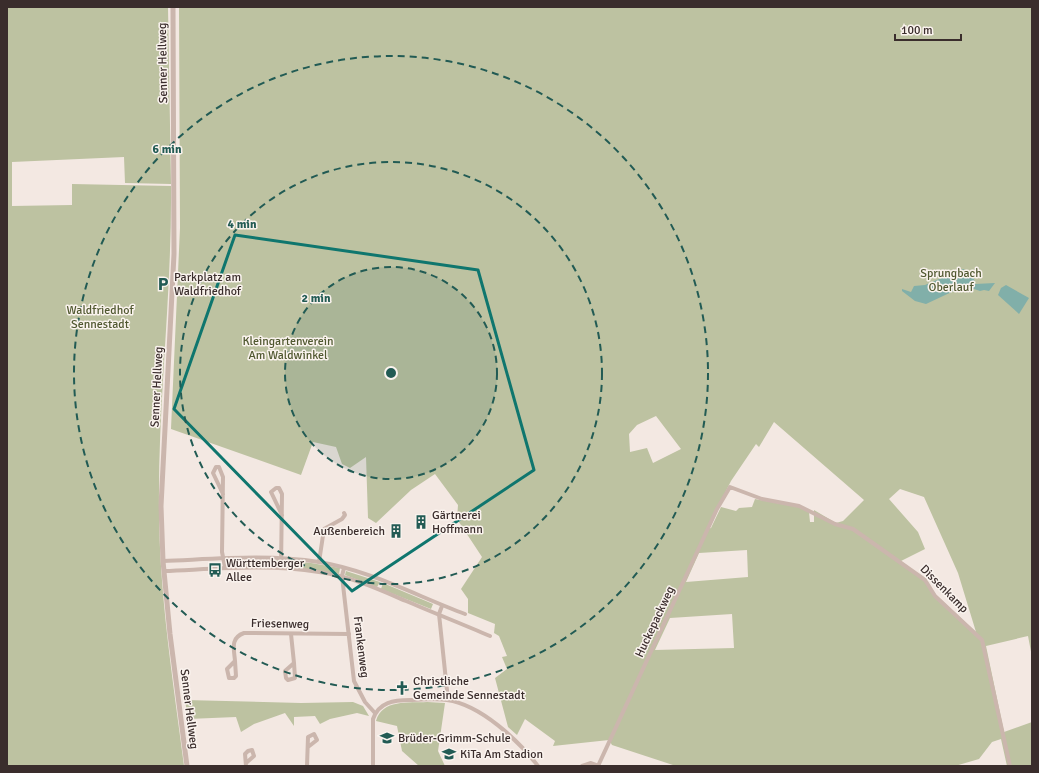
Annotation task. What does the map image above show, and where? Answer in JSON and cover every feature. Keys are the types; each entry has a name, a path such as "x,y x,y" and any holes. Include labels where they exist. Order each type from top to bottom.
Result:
{"street":[{"name":"Senner Hellweg","path":"173,7 174,239 162,479 163,561 171,646 187,766"},
{"path":"223,494 213,473 216,467 220,467 222,470 223,494 222,552 225,567"},
{"name":"Huckepackweg","path":"599,766 717,509 730,487"},
{"name":"Dissenkamp","path":"730,487 762,499 799,506 835,524 853,529 925,580 935,596 982,640 1010,766"},
{"path":"281,568 282,515 282,494 279,488 276,488 271,492 282,515"},
{"path":"319,562 324,529 342,519 346,515 344,513"},
{"path":"163,561 224,558 281,559 319,562 370,576 465,614"},
{"path":"164,571 225,567 281,568 342,576 439,614 490,636"},
{"path":"342,576 344,568"},
{"name":"Frankenweg","path":"342,576 350,634 354,681 365,702 375,713"},
{"path":"442,606 439,614 448,700"},
{"name":"Friesenweg","path":"235,661 233,643 239,635 244,633 350,634"},
{"path":"291,634 294,663"},
{"path":"373,766 373,720 375,713 387,703 397,700 448,700 472,710 500,727 515,739 538,766"},
{"path":"308,748 308,766"},
{"path":"582,766 591,763 599,766"}],"highlighted area":[{"path":"235,235 478,270 534,470 352,591 174,409"}],"green space":[{"name":"Waldfriedhof Sennestadt","path":"7,7 168,7 171,184 125,183 124,157 12,162 12,206 72,205 72,184 171,186 171,226 159,467 159,507 161,572 167,637 184,766 7,766"},
{"path":"179,7 1032,7 1032,657 1028,636 986,646 1004,732 1032,722 1032,766 1007,766 1001,739 992,742 979,759 955,766 676,766 612,745 609,740 553,746 555,741 525,719 517,735 508,727 495,678 507,669 502,657 507,656 499,636 494,633 495,624 468,613 468,599 461,589 482,557 457,519 458,505 435,474 411,490 376,523 368,518 366,457 350,468 342,464 336,447 313,442 301,475 171,429 180,228","holes":["656,416 681,449 653,463 647,448 630,452 629,434 637,425","774,422 864,500 843,521 836,523 814,510 814,522 810,522 809,512 798,507 755,499 752,507 739,508 736,511 721,507 711,528 707,529 731,481 756,444 759,447","900,489 924,497 958,573 976,632 936,595 925,580 901,561 925,549 918,532 889,499","747,550 748,577 686,582 699,553","732,614 734,648 655,650 670,618"]},
{"path":"230,560 278,560 278,566 231,565"},
{"path":"284,560 340,568 339,574 284,566"},
{"path":"346,571 380,582 377,587 345,575"},
{"path":"383,583 433,604 431,609 381,589"},
{"path":"185,700 301,703 353,702 363,706 369,716 357,713 330,719 320,724 315,716 294,717 294,726 285,713 254,724 241,732 236,717 188,719"},
{"path":"405,703 445,703 438,751 445,766 419,766 402,751 397,726 376,721 379,714 390,706"}],"water":[{"path":"963,269 973,274 975,284 995,283 989,291 980,291 971,288 958,289 926,304 915,301 902,291 902,289 911,292 914,286 925,285"},
{"path":"1006,285 1029,298 1019,314 998,295 1001,288"}],"place":[{"name":"Parkplatz am Waldfriedhof","path":"163,284"},
{"name":"Gärtnerei Hoffmann","path":"421,522"},
{"name":"Außenbereich","path":"396,531"},
{"name":"Württemberger Allee","path":"215,570"},
{"name":"Christliche Gemeinde Sennestadt","path":"402,688"},
{"name":"Brüder-Grimm-Schule","path":"387,738"},
{"name":"KiTa Am Stadion","path":"449,754"}],"park label":[{"name":"Sprungbach Oberlauf","path":"951,280"},
{"name":"Kleingartenverein Am Waldwinkel","path":"288,348"}]}
